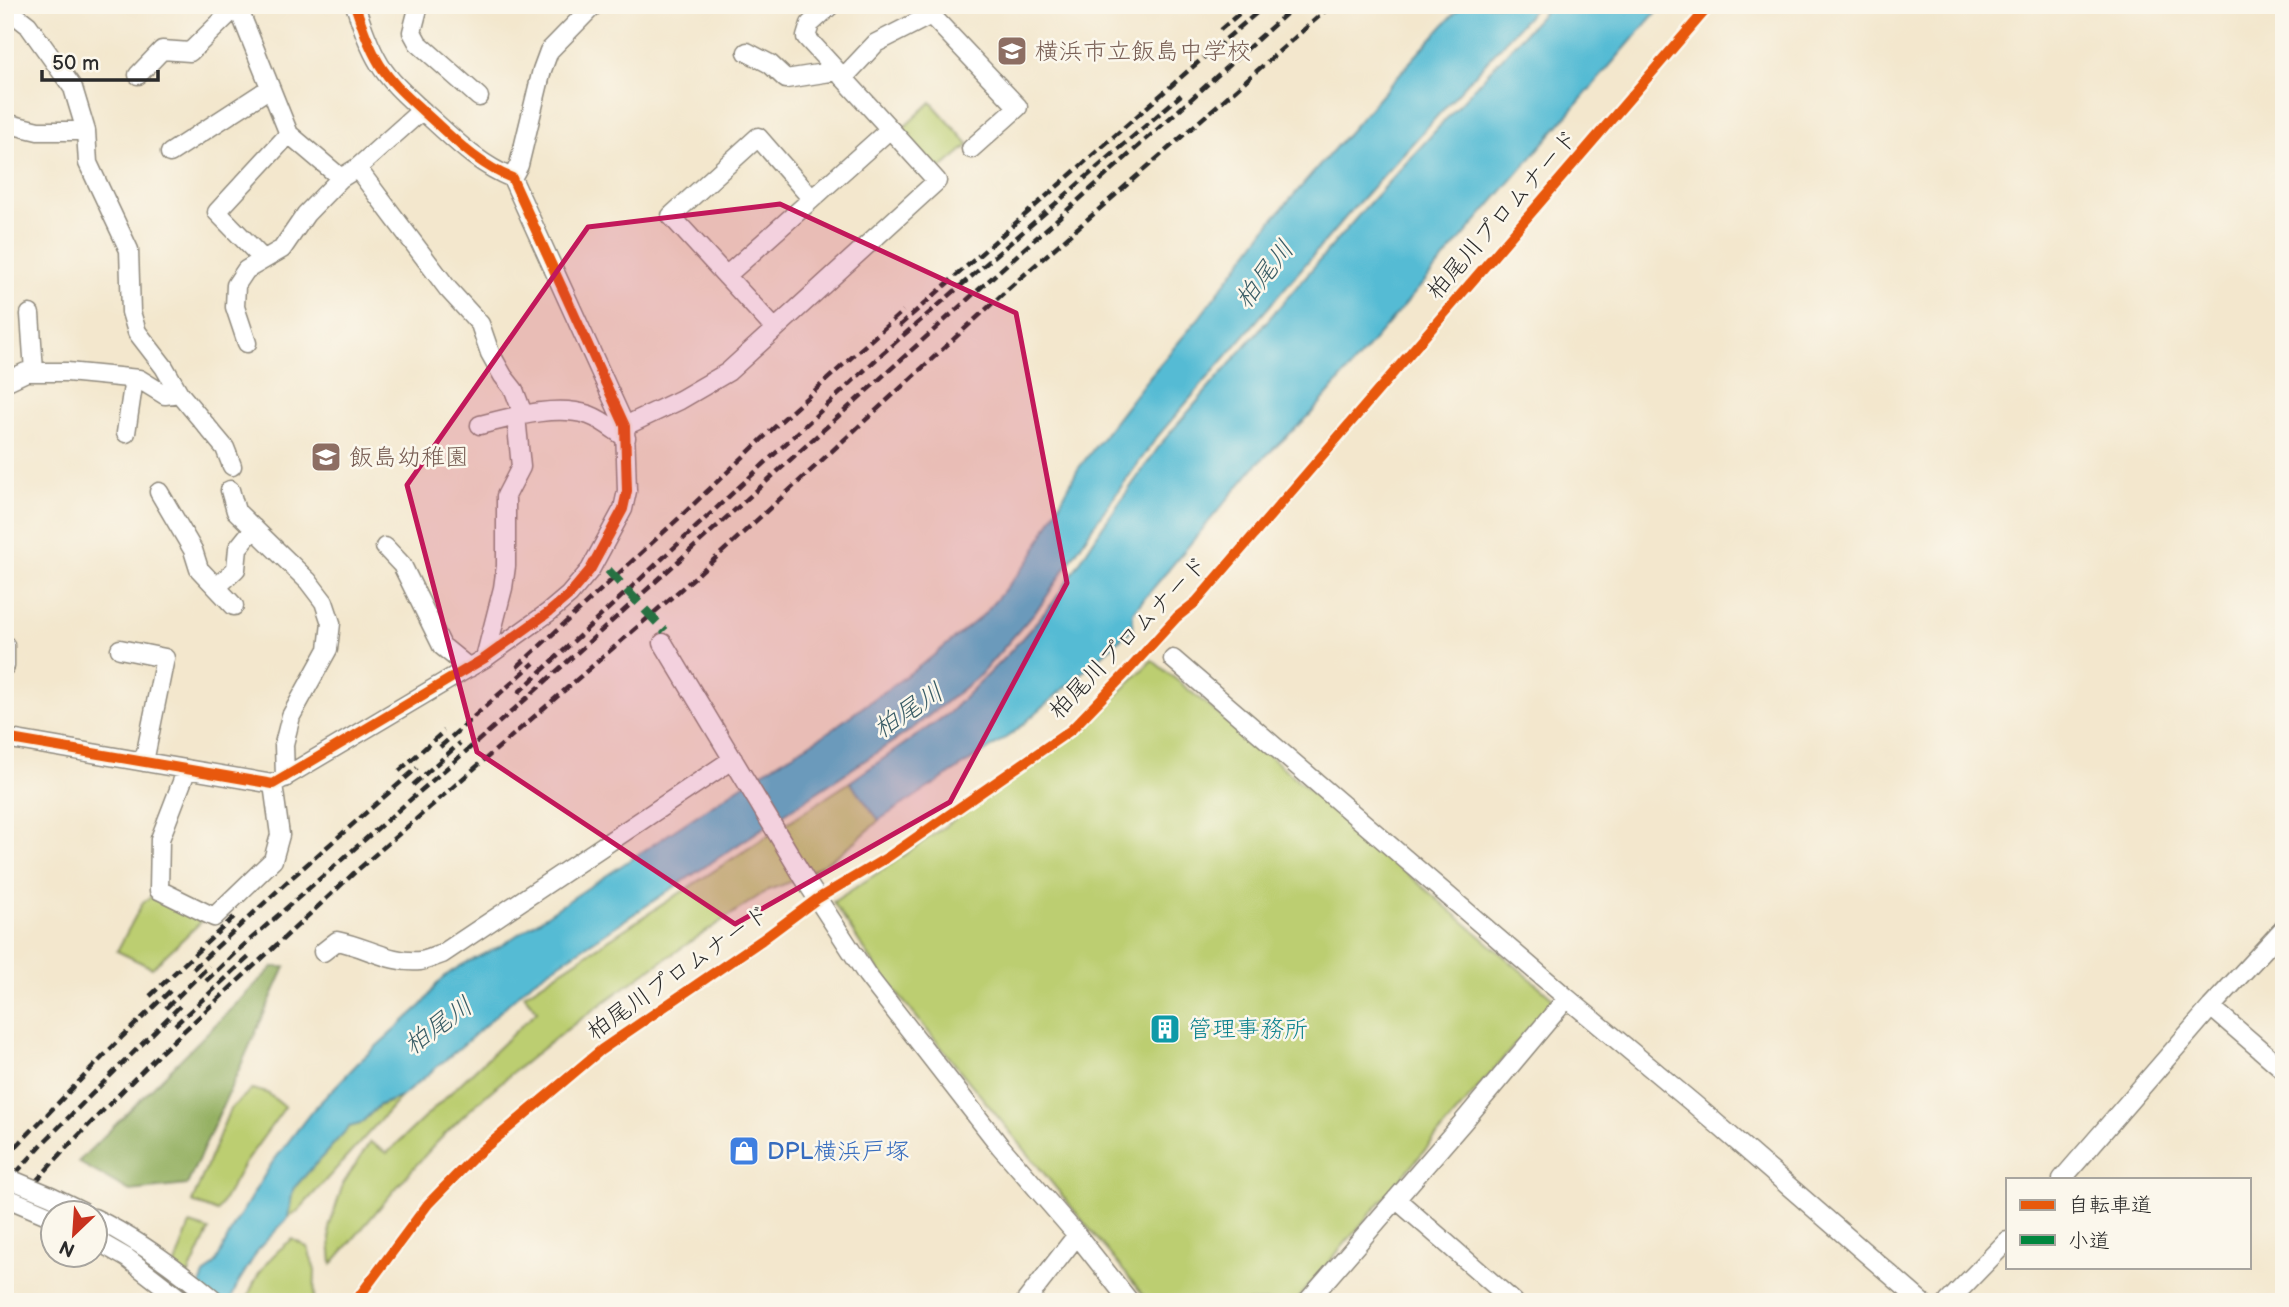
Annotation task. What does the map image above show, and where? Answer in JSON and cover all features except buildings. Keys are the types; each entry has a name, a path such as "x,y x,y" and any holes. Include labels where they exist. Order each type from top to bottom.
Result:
{"street":[{"path":"5,738 187,769 279,781 485,658 549,612 569,595 590,570 623,509 627,491 626,432 512,178 491,170 474,158 401,92 369,44 355,5"},
{"path":"419,5 412,32 418,43 479,97"},
{"path":"512,178 519,166 549,51 594,5"},
{"path":"626,432 728,372 937,181 806,37 810,24 831,5"},
{"path":"138,75 162,50 190,52 237,6 289,134 341,178"},
{"path":"5,8 28,25 73,88 86,131 88,163 129,250 131,312 138,332 179,393 225,447 232,466"},
{"path":"747,51 770,64 786,79 840,74 876,43 929,10 1018,107 971,149"},
{"path":"170,153 270,88"},
{"path":"247,343 235,307 236,285 246,270 282,249 306,214 341,178 357,168 422,110"},
{"path":"5,123 38,131 86,131"},
{"path":"726,276 890,129"},
{"path":"262,260 217,212 289,134"},
{"path":"775,330 671,216 758,137 812,199"},
{"path":"357,168 448,289 480,324 491,353 513,390 519,415 520,467 506,496 506,566 485,658"},
{"path":"30,314 34,371"},
{"path":"5,382 26,372 67,372 139,379 164,395 179,393"},
{"path":"126,433 134,379"},
{"path":"480,425 519,415 566,412 587,415 626,432"},
{"path":"187,769 160,839 159,890 214,917 273,860 280,835 279,781 284,744 291,716 328,649 331,623 324,601 308,581 236,512 230,490"},
{"path":"159,492 193,550 200,569 234,606"},
{"path":"216,587 236,569 238,548 254,528"},
{"path":"385,547 402,565 442,646 469,668"},
{"path":"663,643 804,878 867,975 1000,1146 1077,1235 1130,1302"},
{"path":"5,645 5,666"},
{"path":"120,649 164,658 144,762"},
{"path":"1174,659 1922,1302"},
{"path":"323,952 337,941 356,944 382,956 402,960 421,961 442,954 736,764"},
{"path":"2063,1178 2211,1007 2284,928"},
{"path":"1307,1302 1567,998"},
{"path":"2211,1007 2284,1070"},
{"path":"5,1177 55,1198"},
{"path":"5,1197 38,1211"},
{"path":"1396,1199 1514,1302"},
{"path":"108,1226 145,1246 217,1302"},
{"path":"1025,1302 1077,1235"},
{"path":"1948,1302 2006,1242"},
{"path":"108,1247 127,1258 184,1302"}],"highlighted area":[{"path":"780,204 1016,313 1067,583 950,802 735,924 477,752 407,485 588,227"}],"green space":[{"path":"931,102 969,145 938,171 901,130"},
{"path":"1152,660 1265,752 1554,999 1295,1302 1149,1302 878,970 833,902 1083,729"},
{"path":"850,782 879,820 868,831 828,861 798,878 768,890 654,966 508,1076 455,1124 418,1163 332,1264 329,1228 343,1184 370,1142 387,1153 537,1011 524,995"},
{"path":"151,897 202,921 152,968 117,951 143,902"},
{"path":"273,967 285,967 187,1185 130,1191 78,1162"},
{"path":"252,1089 267,1093 285,1107 244,1164 217,1212 192,1202 230,1109"},
{"path":"401,1097 298,1211 288,1218 293,1189 349,1127 360,1124 379,1106"},
{"path":"190,1224 209,1230 176,1302 161,1302"},
{"path":"293,1239 308,1248 315,1271 314,1302 247,1302 264,1266"}],"water":[{"name":"柏尾川","path":"1462,5 1538,5 1351,211 1157,437 1041,605 980,675 912,729 533,981 401,1097 379,1105 360,1124 349,1127 293,1189 288,1218 260,1247 230,1302 193,1302 204,1275 216,1263 234,1225 272,1163 312,1111 358,1063 422,1005 445,976 499,947 759,774 824,735 928,660 983,615 1030,560 1078,469 1199,318 1273,219"},
{"path":"1550,5 1662,5 1310,415 1257,464 1133,612 1133,628 1013,733 879,820 850,782 949,713 1010,652 1053,603 1163,441 1365,208"}],"railway":[{"path":"1220,30 1249,5"},
{"path":"899,326 1266,5"},
{"path":"206,981 527,698 1296,5"},
{"path":"5,1215 69,1145 158,1055 354,873 695,577 1008,289 1332,5"},
{"path":"518,693 883,353 1181,95"},
{"path":"517,667 903,311"},
{"path":"440,747 534,663"},
{"path":"399,771 444,731"},
{"path":"413,785 460,743"},
{"path":"193,969 417,768"},
{"path":"150,996 234,917"},
{"path":"175,1025 250,956"},
{"path":"166,1008 209,966"},
{"path":"5,1158 170,991"},
{"path":"5,1185 46,1140 181,1005"}],"marked path":[{"path":"608,570 665,631"}],"cycle path":[{"path":"5,738 273,784 485,658 549,612 569,595 590,570 623,509 627,491 625,426 512,178 466,150 395,85 372,51 355,5"},
{"name":"柏尾川プロムナード","path":"355,1302 428,1204 474,1157 601,1050 817,899 888,857 1071,730 1177,617 1196,602 1710,5"}],"place":[{"name":"横浜市立飯島中学校","path":"1012,51"},
{"name":"飯島幼稚園","path":"326,457"},
{"name":"管理事務所","path":"1165,1029"},
{"name":"DPL横浜戸塚","path":"744,1151"}]}
